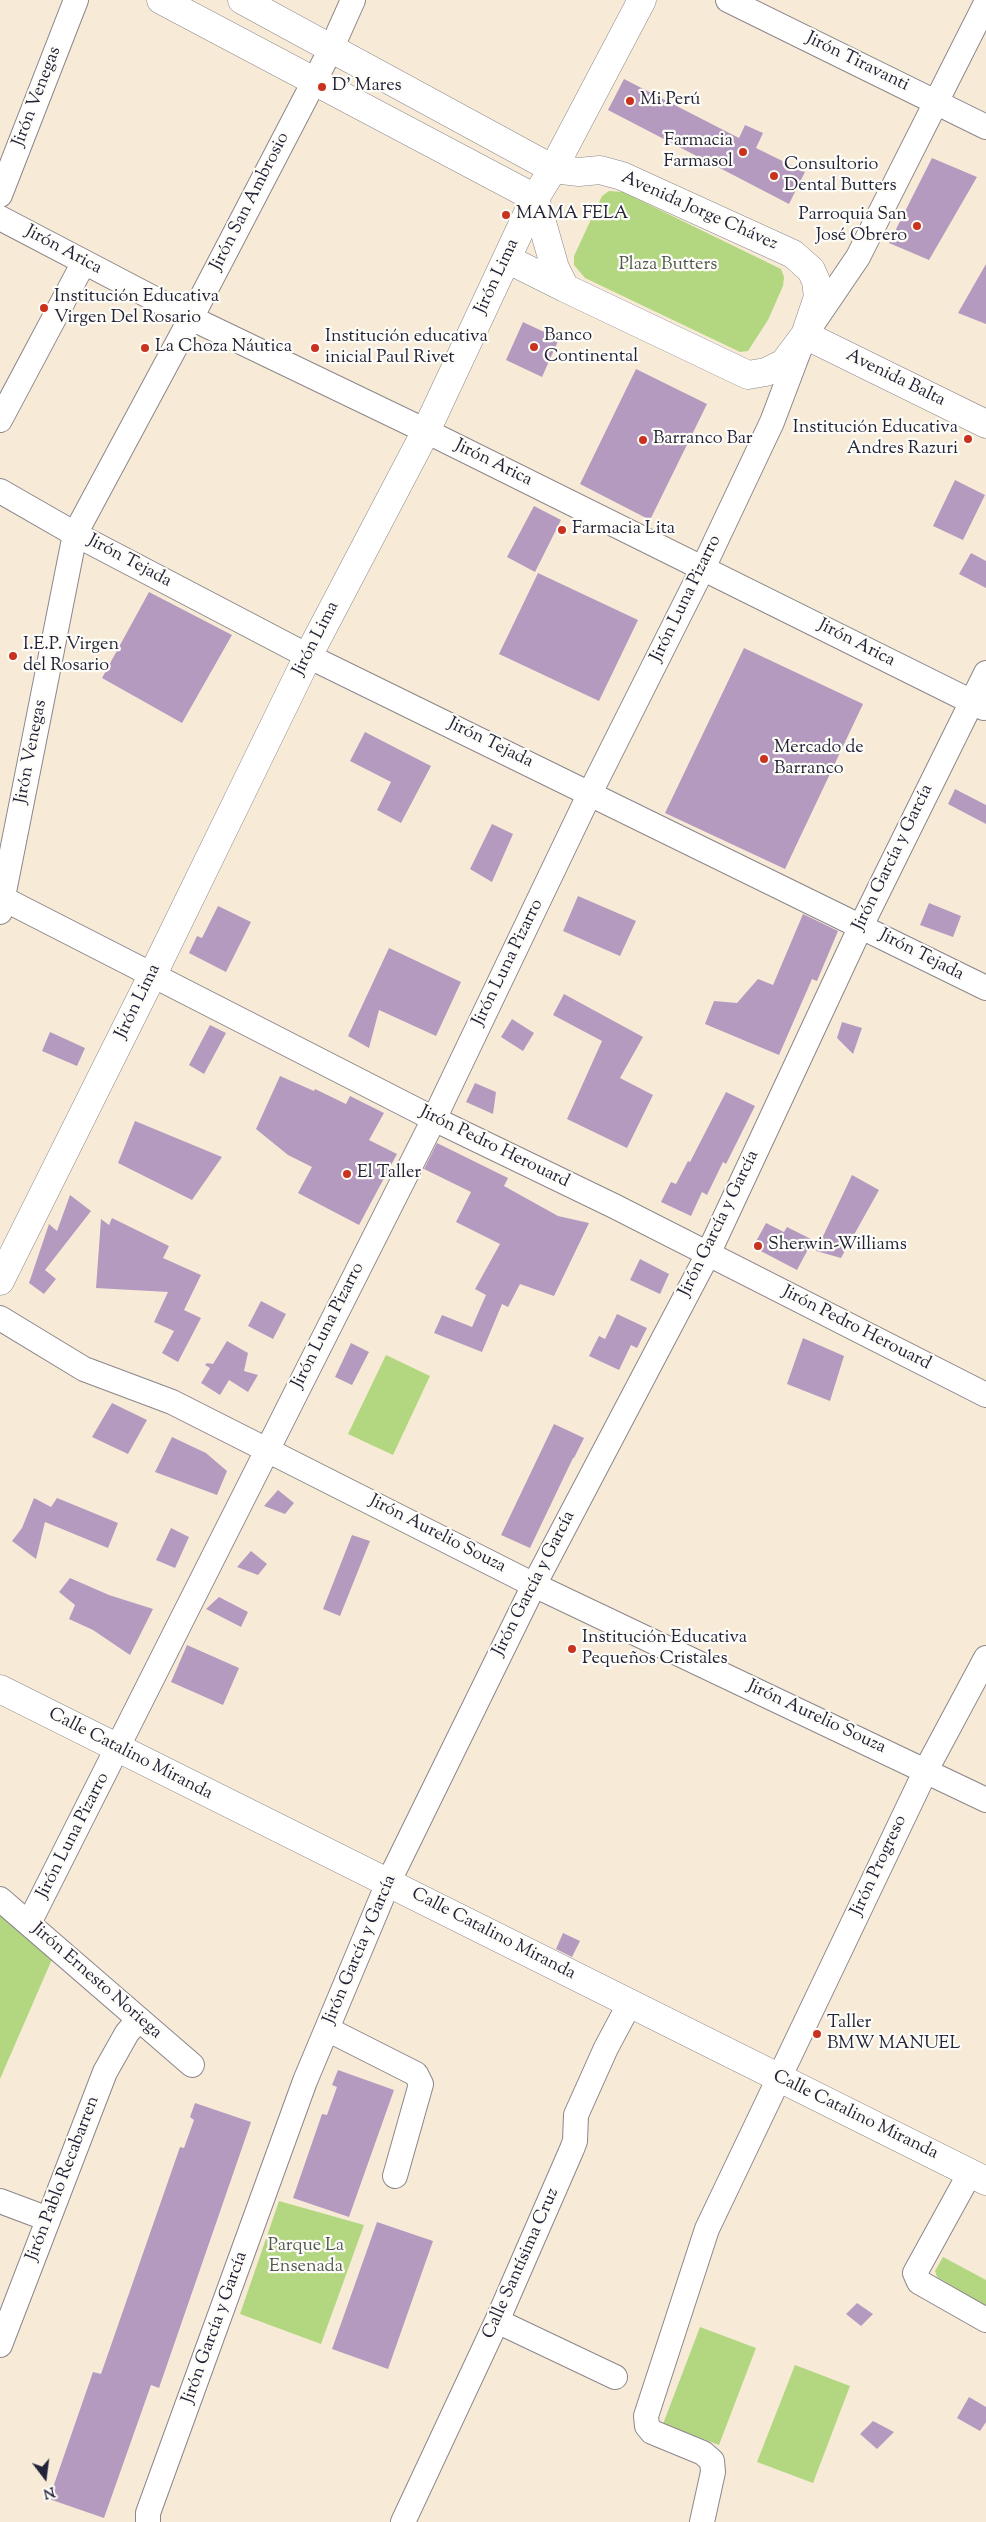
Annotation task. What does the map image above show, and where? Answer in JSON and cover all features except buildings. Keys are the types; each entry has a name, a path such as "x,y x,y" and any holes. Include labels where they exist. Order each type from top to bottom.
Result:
{"street":[{"name":"Jirón Venegas","path":"0,194 76,0"},
{"path":"161,0 535,198 555,268 565,288"},
{"name":"Avenida Jorge Chávez","path":"242,0 332,47 553,169 579,172 600,170 622,176 793,254 811,270 816,281 818,297 805,335 784,363 766,372 748,375 507,259"},
{"name":"Jirón San Ambrosio","path":"74,534 191,318 332,47 353,0"},
{"name":"Jirón Lima","path":"0,1281 153,974 308,656 426,431 535,198 553,169 642,0"},
{"name":"Jirón Tiravanti","path":"728,0 986,127"},
{"name":"Jirón Luna Pizarro","path":"29,1923 119,1749 267,1449 434,1119 590,793 704,568 772,422 805,335 858,257 986,3"},
{"name":"Jirón Arica","path":"0,218 191,318 426,431 979,705"},
{"path":"0,420 84,262"},
{"name":"Avenida Balta","path":"805,335 986,424"},
{"name":"Jirón Tejada","path":"0,491 74,534 308,656 986,988"},
{"name":"Jirón Venegas","path":"1,902 74,534"},
{"name":"Jirón García y García","path":"148,2522 148,2513 305,2081 388,1883 534,1585 708,1254 861,926 979,705 986,673"},
{"name":"Jirón Pedro Herouard","path":"1,902 153,974 434,1119 614,1206 986,1395"},
{"name":"Jirón Aurelio Souza","path":"0,1318 84,1369 172,1402 534,1585 986,1800"},
{"name":"Jirón Progreso","path":"702,2522 713,2472 712,2461 703,2453 652,2432 647,2426 646,2416 707,2229 926,1770 986,1658"},
{"name":"Calle Catalino Miranda","path":"0,1689 978,2177"},
{"name":"Jirón Ernesto Noriega","path":"0,1899 192,2065"},
{"name":"Calle Santísima Cruz","path":"404,2522 497,2320 572,2149 575,2141 576,2114 606,2048 630,2003"},
{"name":"Jirón Pablo Recabarren","path":"0,2345 105,2072 127,2033 139,2019"},
{"path":"327,2029 416,2074 421,2084 395,2176"},
{"path":"978,2177 915,2273 919,2282 986,2320"},
{"path":"0,2202 48,2219"},
{"path":"497,2320 615,2377"}],"green space":[{"name":"Plaza Butters","path":"609,191 623,192 781,269 784,277 783,286 768,320 748,351 740,352 585,278 574,265 574,256 602,196"},
{"path":"386,1355 430,1376 393,1455 348,1434"},
{"path":"0,1915 53,1957 0,2079"},
{"name":"Parque La Ensenada","path":"279,2201 364,2225 321,2344 240,2314"},
{"path":"943,2257 986,2280 986,2308 937,2277 935,2271"},
{"path":"700,2327 756,2348 719,2445 663,2424"},
{"path":"795,2365 850,2386 813,2483 757,2462"}],"place":[{"name":"D' Mares","path":"322,87"},
{"name":"Mi Perú","path":"630,101"},
{"name":"Farmacia Farmasol","path":"743,152"},
{"name":"Consultorio Dental Butters","path":"774,176"},
{"name":"MAMA FELA","path":"506,215"},
{"name":"Parroquia San José Obrero","path":"917,226"},
{"name":"Institución Educativa Virgen Del Rosario","path":"44,308"},
{"name":"Banco Continental","path":"534,347"},
{"name":"La Choza Náutica","path":"145,348"},
{"name":"Institución educativa inicial Paul Rivet","path":"315,348"},
{"name":"Institución Educativa Andres Razuri","path":"968,439"},
{"name":"Barranco Bar","path":"643,440"},
{"name":"Farmacia Lita","path":"562,530"},
{"name":"I.E.P. Virgen del Rosario","path":"13,656"},
{"name":"Mercado de Barranco","path":"764,759"},
{"name":"El Taller","path":"347,1174"},
{"name":"Sherwin-Williams","path":"758,1246"},
{"name":"Institución Educativa Pequeños Cristales","path":"572,1649"},
{"name":"Taller BMW MANUEL","path":"817,2034"}]}
